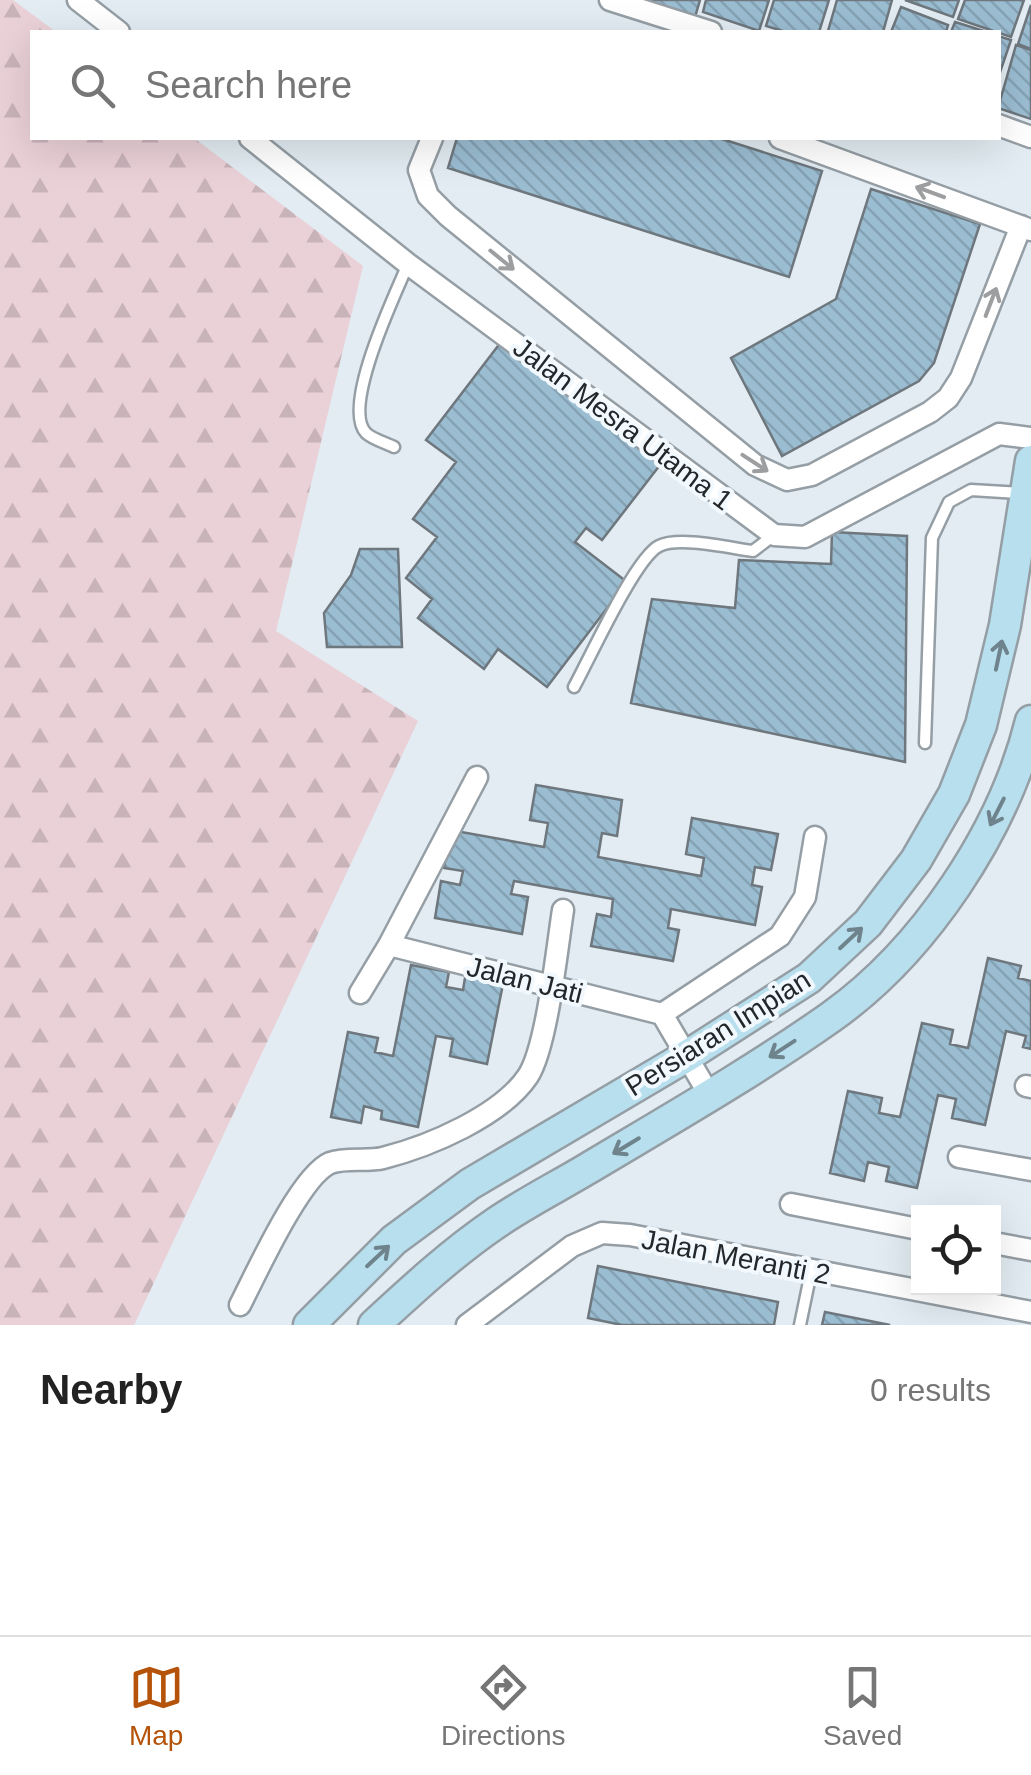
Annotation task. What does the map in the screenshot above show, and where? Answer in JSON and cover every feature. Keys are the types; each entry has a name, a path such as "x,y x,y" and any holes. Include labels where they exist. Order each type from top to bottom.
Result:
{"street":[{"path":"78,0 116,30"},
{"path":"610,0 705,30"},
{"path":"1001,126 1031,137"},
{"name":"Jalan Mesra Utama 1","path":"253,140 408,264 774,535"},
{"path":"431,140 419,170 428,196 448,216 755,465 787,480 812,476 930,412 948,398 961,378 1026,228 785,140"},
{"path":"774,535 805,536 999,434 1031,438"},
{"name":"Persiaran Impian","path":"309,1325 394,1240 470,1184 687,1056 809,978 868,923 916,860 954,794 981,726 1005,625 1031,461"},
{"name":"Persiaran Impian","path":"374,1325 426,1276 497,1223 710,1096 834,1015 902,954 954,889 1001,808 1030,732"},
{"path":"360,993 389,946 477,777"},
{"path":"710,1096 662,1014 780,936 805,896 816,838"},
{"path":"240,1305 307,1182 329,1164 381,1159 455,1131 510,1098 530,1073 551,986 562,910"},
{"name":"Jalan Jati","path":"389,946 662,1014"},
{"path":"959,1157 1031,1170"},
{"path":"791,1204 911,1228"},
{"name":"Jalan Meranti 2","path":"467,1325 572,1246 602,1233 630,1235 1031,1312"},
{"path":"1001,1244 1031,1250"}],"lane":[{"path":"394,447 367,434 358,416 360,395 377,342 408,264"},
{"path":"925,743 932,538 949,502 971,490 1025,494"},
{"path":"574,687 639,566 659,546 684,543 753,550 774,535"},
{"path":"800,1325 811,1272"}],"green space":[{"path":"0,0 13,0 53,30 30,30 30,140 197,140 363,266 276,631 418,721 134,1325 0,1325"}],"building":[{"path":"641,0 700,0 693,24"},
{"path":"706,0 769,0 759,30 703,12"},
{"path":"774,0 829,0 820,30 766,26"},
{"path":"837,0 892,0 884,30 828,30"},
{"path":"905,0 959,0 953,17"},
{"path":"965,0 1024,0 1011,37 1001,30 958,19"},
{"path":"1031,5 1031,49 1018,44"},
{"path":"901,7 948,25 947,30 892,30"},
{"path":"955,22 981,30 952,30"},
{"path":"1001,37 1011,40 1001,69"},
{"path":"1016,45 1031,50 1031,119 1001,109"},
{"path":"456,140 725,140 822,171 789,277 448,168"},
{"path":"871,189 980,224 934,363 919,381 782,456 731,358 836,299"},
{"path":"501,342 660,465 602,540 586,528 575,542 627,582 547,687 498,649 484,669 418,618 432,599 406,578 437,537 413,519 456,462 426,440"},
{"path":"832,532 907,536 905,762 631,703 652,599 735,608 739,560 831,564"},
{"path":"360,549 398,549 402,647 327,647 324,613 351,575"},
{"path":"536,785 622,800 617,836 602,833 598,857 701,876 704,858 686,854 692,818 778,834 771,870 755,867 752,885 762,887 755,925 671,909 668,928 679,930 673,961 591,946 597,914 611,917 613,899 514,881 511,894 528,897 522,934 435,918 441,881 460,885 463,871 444,868 450,830 544,847 548,823 530,820"},
{"path":"988,958 1021,966 1018,978 1031,981 1031,1049 1023,1047 1026,1036 1006,1031 985,1125 952,1118 956,1099 938,1095 917,1188 886,1181 889,1167 868,1162 864,1181 830,1173 848,1091 882,1098 879,1113 900,1117 922,1023 953,1030 950,1044 968,1048"},
{"path":"411,965 449,972 446,987 463,990 466,972 504,979 487,1064 450,1056 453,1039 436,1036 418,1127 381,1119 382,1111 364,1106 361,1123 331,1117 348,1032 378,1038 375,1052 393,1056"},
{"path":"598,1266 778,1302 774,1325 622,1325 588,1318"},
{"path":"825,1312 890,1325 822,1325"}]}
